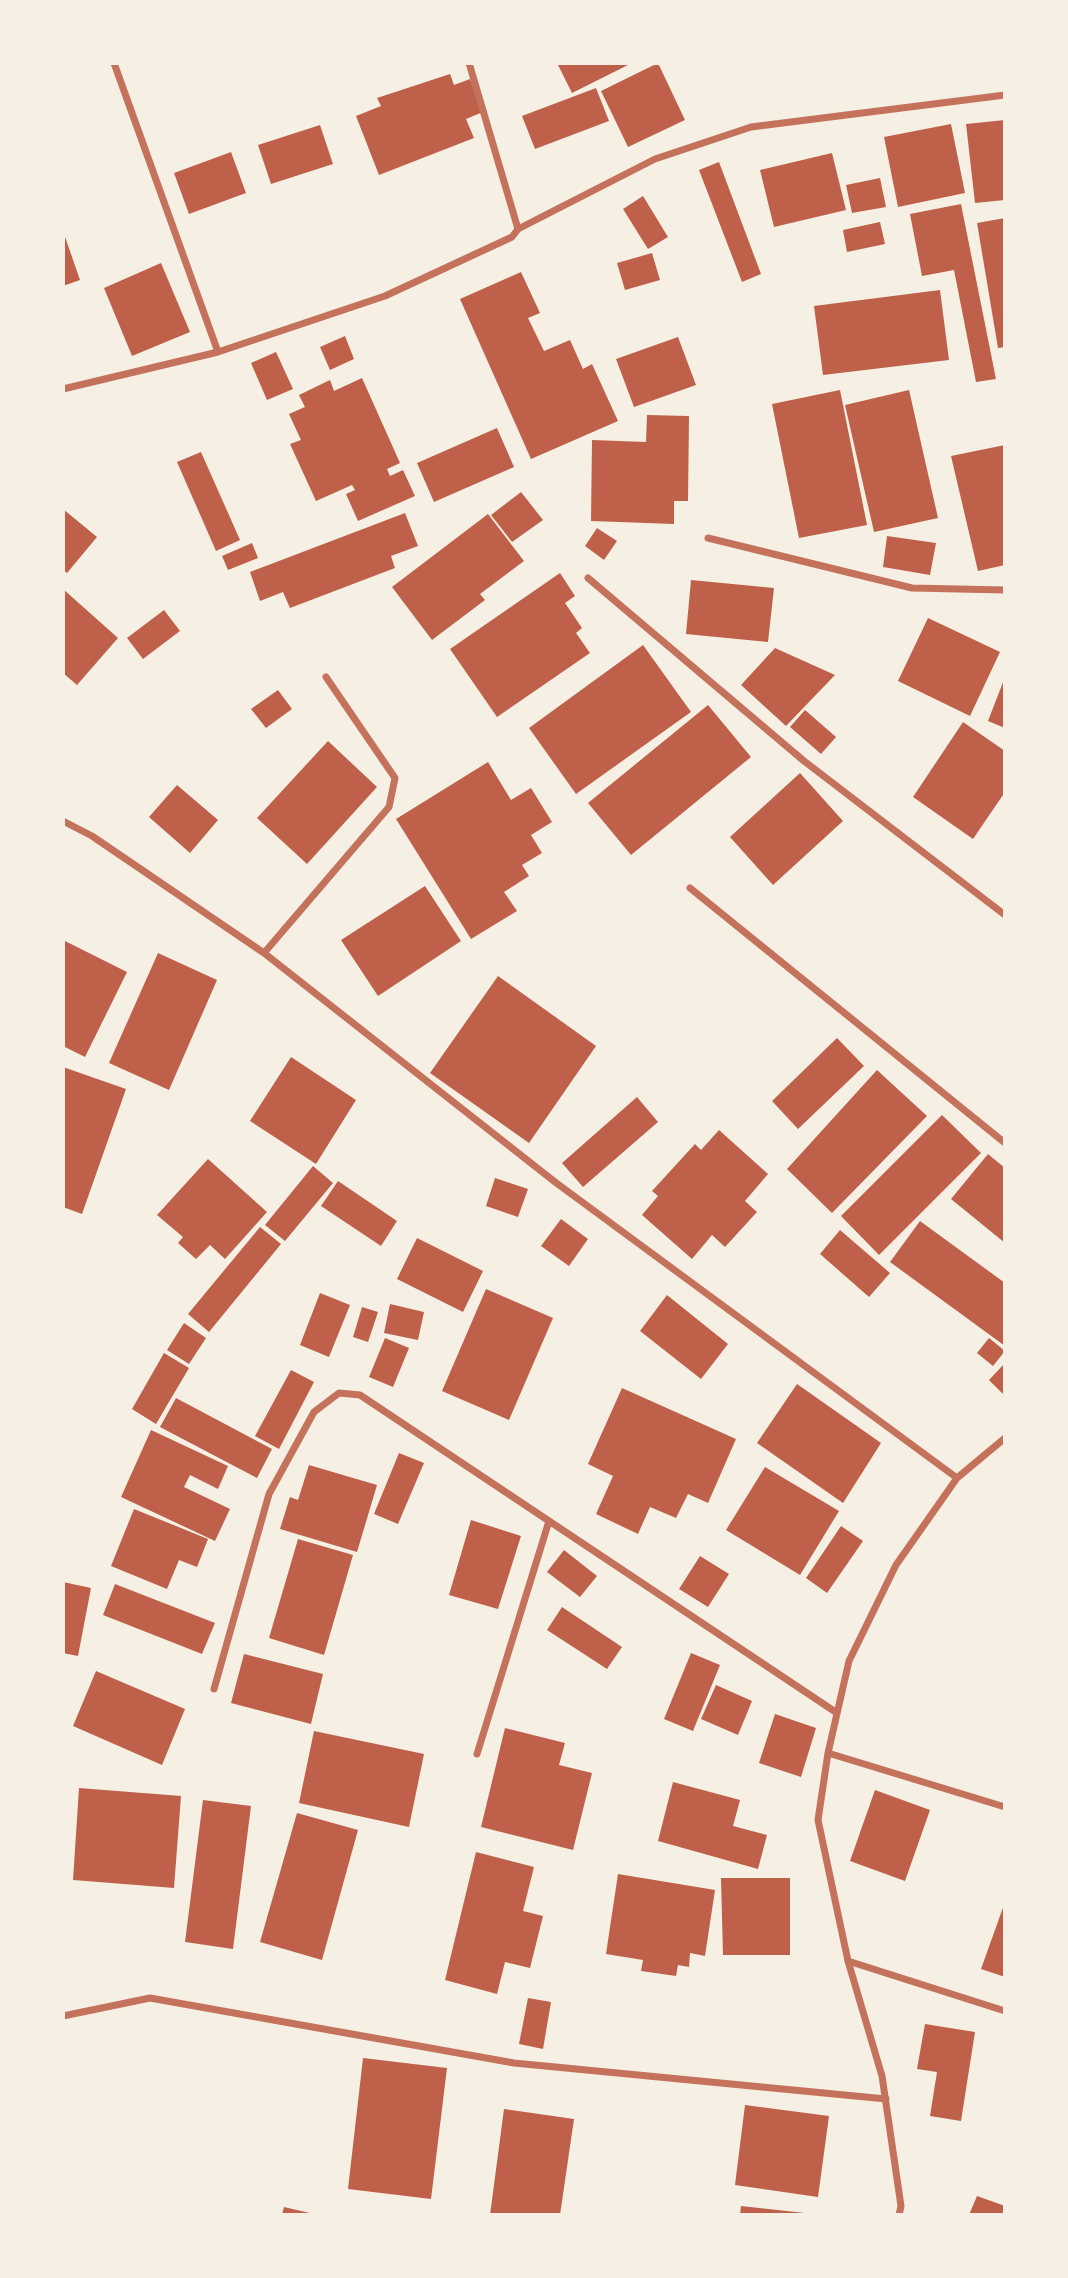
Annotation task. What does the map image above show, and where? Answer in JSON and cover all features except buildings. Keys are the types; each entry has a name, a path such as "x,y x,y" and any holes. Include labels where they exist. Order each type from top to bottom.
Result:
{"street":[{"path":"114,63 218,352"},
{"path":"469,63 518,229"},
{"path":"63,389 218,352 385,296 512,237 518,229 655,159 751,127 1005,95"},
{"path":"708,538 912,588 1005,590"},
{"path":"588,578 804,761 1005,915"},
{"path":"264,953 389,807 395,778 326,677"},
{"path":"63,821 92,836 264,953 555,1182 957,1478"},
{"path":"690,888 1005,1143"},
{"path":"214,1689 269,1494 314,1412 339,1393 360,1395 837,1713"},
{"path":"899,2215 901,2206 883,2076 848,1961 818,1820 828,1753 849,1661 896,1565 957,1478 1005,1438"},
{"path":"477,1754 549,1521"},
{"path":"828,1753 1005,1807"},
{"path":"848,1961 1005,2011"},
{"path":"63,2015 149,1998 514,2063 886,2099"}]}
